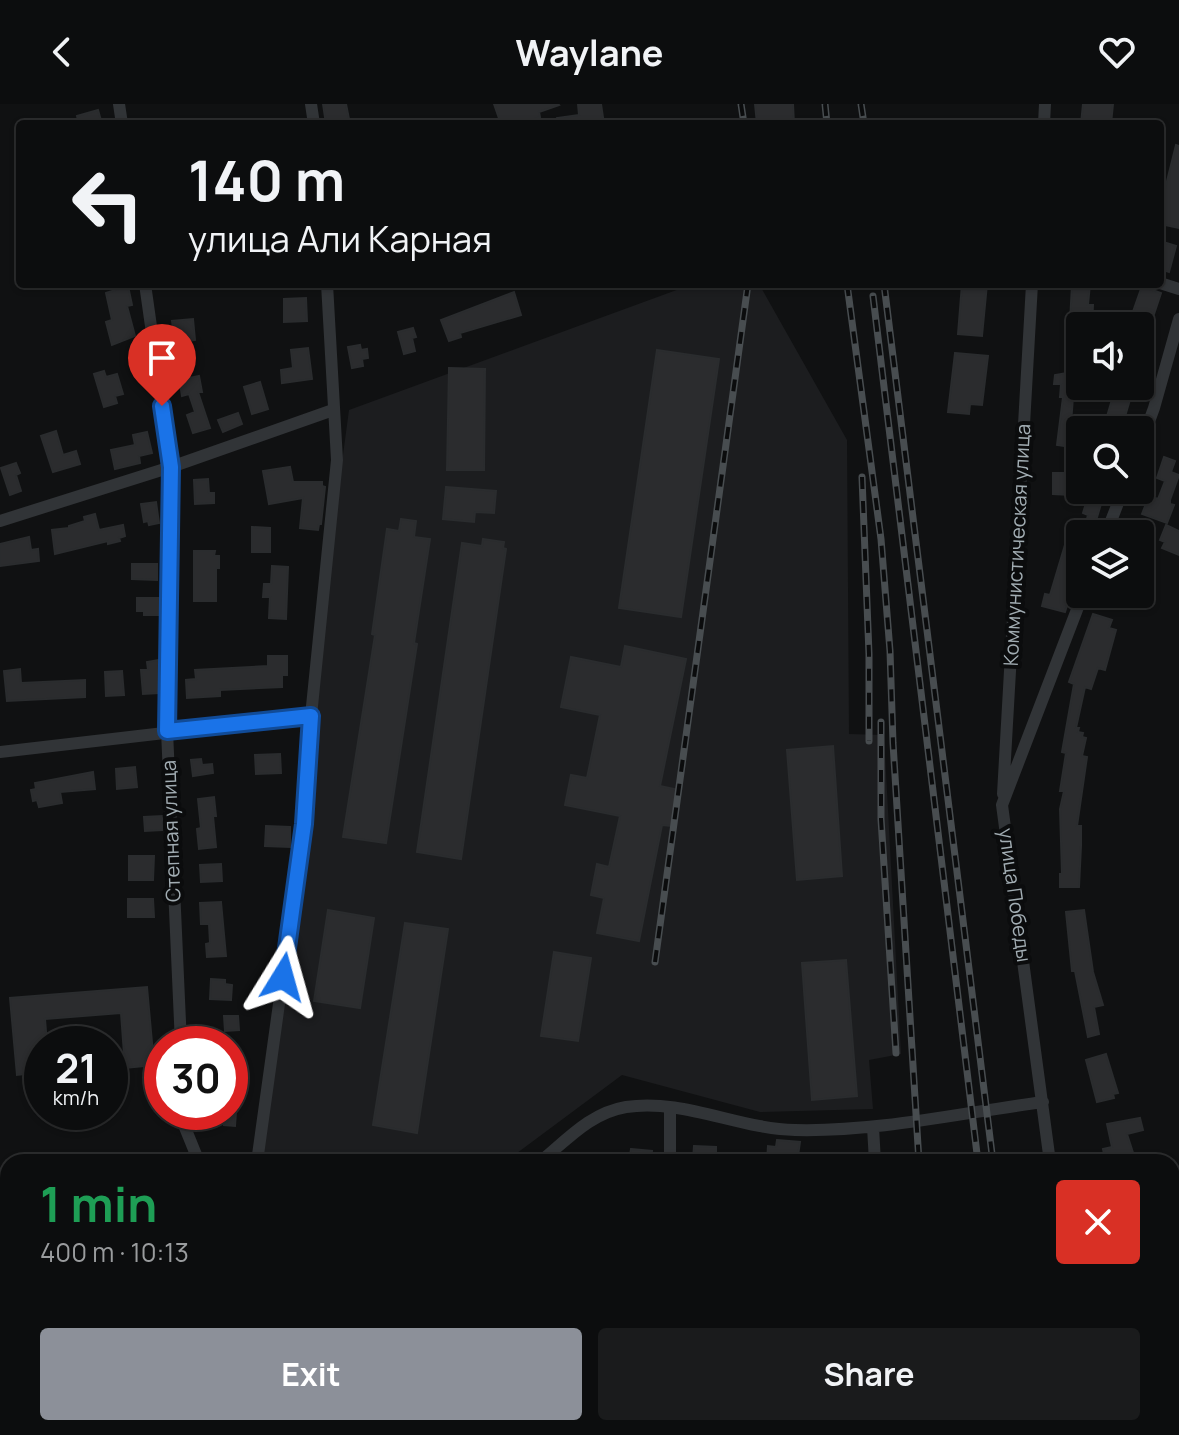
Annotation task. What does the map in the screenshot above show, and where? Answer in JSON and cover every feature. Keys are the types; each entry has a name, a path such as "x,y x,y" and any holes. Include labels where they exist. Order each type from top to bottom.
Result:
{"street":[{"name":"Степная улица","path":"146,288 171,467 167,731 180,1026"},
{"path":"258,1154 304,824 311,716 337,460 327,288"},
{"name":"Коммунистическая улица","path":"1002,805 1032,288"},
{"path":"1151,416 1179,319"},
{"path":"0,521 171,467 333,410"},
{"name":"улица Победы","path":"1049,1154 1002,805 1078,608"},
{"path":"0,752 311,716"},
{"path":"1007,718 1021,727 1034,724"},
{"path":"550,1154 594,1117 627,1107 670,1108 792,1130 873,1127 1043,1102"},
{"path":"670,1108 670,1154"},
{"path":"873,1127 875,1154"},
{"path":"186,1130 196,1154"}],"shaded area":[{"path":"682,288 761,288 847,440 849,734 884,735 901,1054 869,1060 873,1109 760,1112 622,1075 516,1154 261,1154 349,410"}],"building":[{"path":"323,104 346,104 349,120 325,120"},
{"path":"494,104 559,105 539,112 540,117 532,120 500,120"},
{"path":"578,104 601,104 603,120 557,120 579,115"},
{"path":"755,104 793,104 794,120 757,120"},
{"path":"1083,104 1113,104 1111,120 1081,120"},
{"path":"98,110 101,120 78,120 77,116"},
{"path":"1176,145 1179,146 1179,228 1164,225 1164,193"},
{"path":"1164,242 1176,246 1169,272 1164,270"},
{"path":"128,288 132,305 127,306 135,336 112,345 106,322 112,320 106,293"},
{"path":"962,288 987,288 982,336 958,334"},
{"path":"1072,288 1090,288 1088,305 1093,305 1093,312 1071,312"},
{"path":"1141,288 1161,293 1154,314 1133,312"},
{"path":"514,292 521,315 460,333 461,337 449,341 441,320"},
{"path":"306,298 307,321 284,322 284,299"},
{"path":"193,319 195,340 175,343 172,321"},
{"path":"413,328 415,351 404,354 398,332"},
{"path":"360,345 361,350 367,349 368,358 362,359 363,366 352,368 348,347"},
{"path":"308,348 312,379 282,383 281,370 293,368 291,350"},
{"path":"657,350 719,359 681,617 619,608"},
{"path":"955,353 988,356 982,405 970,404 969,414 948,412"},
{"path":"449,368 485,369 484,470 447,470"},
{"path":"104,371 106,377 117,374 123,394 115,396 117,403 104,407 94,374"},
{"path":"1066,373 1066,400 1073,400 1072,416 1066,416 1066,446 1057,445 1063,397 1060,397 1061,384 1054,384 1055,375"},
{"path":"199,376 202,392 198,392 210,428 193,433 187,415 195,412 189,394 182,396 180,384 184,383 184,379"},
{"path":"260,382 268,409 252,414 244,387"},
{"path":"1112,400 1130,400 1125,416 1107,416"},
{"path":"238,413 242,424 223,432 218,420"},
{"path":"56,431 63,455 76,451 80,464 53,472 41,436"},
{"path":"147,432 152,453 139,456 140,463 115,469 111,450 135,445 133,435"},
{"path":"1164,457 1175,461 1171,472 1179,475 1170,500 1170,504 1174,505 1167,523 1142,514 1146,504 1154,504 1154,498 1158,499 1165,481 1157,478"},
{"path":"16,463 21,491 10,495 1,468"},
{"path":"290,467 293,482 322,482 325,487 318,530 300,528 303,498 269,504 263,471"},
{"path":"1053,473 1066,473 1066,495 1053,494"},
{"path":"208,479 209,493 214,493 214,503 195,504 194,480"},
{"path":"446,487 496,491 494,513 475,512 474,522 443,519"},
{"path":"156,502 159,523 149,525 148,521 144,522 141,504"},
{"path":"1086,504 1101,504 1096,520 1087,520 1088,515 1083,513"},
{"path":"95,514 99,530 123,525 125,536 119,538 120,541 55,554 52,530 69,528 85,521 84,517"},
{"path":"401,519 416,521 414,537 430,539 386,843 343,837 375,635 372,634 387,529 399,531"},
{"path":"1166,525 1179,531 1179,555 1162,548 1165,542 1160,540"},
{"path":"252,527 270,528 270,552 252,552"},
{"path":"29,537 31,550 38,549 39,561 0,566 0,544"},
{"path":"483,539 504,542 503,548 506,549 461,859 417,852 462,543 482,546"},
{"path":"1066,541 1065,612 1042,606 1045,594 1050,595"},
{"path":"194,551 215,551 214,556 219,556 216,601 194,601"},
{"path":"132,564 157,564 157,580 132,579"},
{"path":"272,566 288,567 286,619 269,618 270,597 263,597 264,584 271,584"},
{"path":"137,598 160,598 160,615 144,615 144,611 137,611"},
{"path":"1093,614 1112,620 1109,628 1116,630 1105,670 1098,668 1091,689 1085,687 1076,728 1086,738 1082,756 1087,757 1077,826 1081,826 1079,887 1060,887 1060,809 1064,791 1060,791 1066,753 1062,752 1074,684 1069,682"},
{"path":"625,646 686,659 660,786 679,790 671,826 662,825 639,941 597,933 604,898 591,895 597,864 609,867 620,816 565,805 571,775 587,778 600,715 561,707 571,657 621,667"},
{"path":"268,656 287,656 287,675 282,675 282,687 220,690 220,696 187,698 186,680 196,679 195,670 268,666"},
{"path":"159,660 159,693 143,694 141,670 148,670 147,662"},
{"path":"20,669 21,683 85,680 85,697 7,701 4,671"},
{"path":"122,671 124,695 106,696 105,672"},
{"path":"833,746 842,876 797,880 787,750"},
{"path":"280,754 281,773 256,774 255,755"},
{"path":"201,759 202,765 212,764 213,773 193,776 191,760"},
{"path":"135,767 137,787 117,789 116,769"},
{"path":"93,772 95,789 60,792 62,803 39,807 37,800 33,801 31,790 36,789 35,783"},
{"path":"214,797 216,847 199,849 197,829 201,828 198,799"},
{"path":"162,816 162,830 145,831 144,817"},
{"path":"266,826 290,827 290,847 265,846"},
{"path":"129,856 154,856 153,880 129,880"},
{"path":"221,864 222,881 201,882 200,865"},
{"path":"128,899 153,899 154,917 128,917"},
{"path":"221,902 226,956 207,957 209,924 201,924 200,903"},
{"path":"328,910 374,918 360,1008 314,1001"},
{"path":"1084,910 1093,972 1103,1005 1094,1007 1099,1034 1088,1037 1075,971 1072,971 1066,912"},
{"path":"405,923 448,929 417,1133 373,1125"},
{"path":"554,952 591,958 578,1041 541,1036"},
{"path":"846,960 857,1096 812,1100 802,963"},
{"path":"211,979 225,980 225,984 232,985 231,1000 210,999"},
{"path":"147,987 150,1026 144,1026 144,1066 128,1068 128,1026 122,1026 121,1013 45,1019 46,1026 24,1026 24,1074 17,1075 10,998"},
{"path":"224,1016 238,1016 239,1026 225,1026"},
{"path":"1106,1054 1118,1093 1113,1094 1114,1098 1097,1102 1086,1060"},
{"path":"1140,1118 1143,1130 1127,1134 1133,1154 1104,1154 1103,1149 1112,1147 1107,1124"},
{"path":"777,1140 800,1142 798,1154 767,1154 768,1146 776,1147"},
{"path":"694,1146 716,1147 716,1154 693,1154"},
{"path":"631,1149 652,1151 652,1154 630,1154"}],"railway":[{"path":"741,104 743,120"},
{"path":"825,104 827,120"},
{"path":"861,104 863,120"},
{"path":"655,962 747,288"},
{"path":"848,288 881,539 919,1154"},
{"path":"884,288 992,1154"},
{"path":"873,296 977,1154"},
{"path":"862,477 869,741"},
{"path":"881,722 881,819 896,1053"}],"route":[{"path":"162,406 171,467 167,731 311,716 304,824 283,977"}]}
